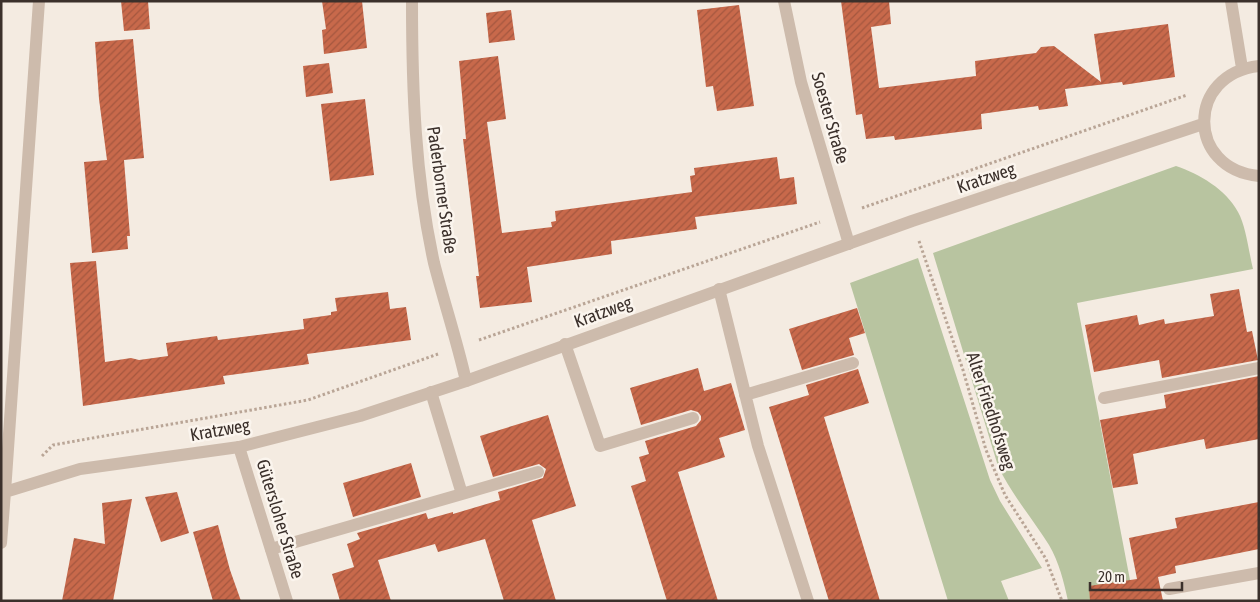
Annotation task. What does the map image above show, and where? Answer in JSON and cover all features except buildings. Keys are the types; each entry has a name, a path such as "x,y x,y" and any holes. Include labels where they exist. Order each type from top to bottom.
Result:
{"street":[{"path":"1,543 39,1"},
{"name":"Paderborner Straße","path":"412,1 412,62 417,154 434,262 466,380"},
{"name":"Soester Straße","path":"784,1 801,82 849,244"},
{"path":"1231,1 1242,68"},
{"path":"1259,66 1242,68 1228,75 1217,84 1206,102 1203,124 1207,141 1216,156 1229,168 1245,174 1259,176"},
{"name":"Kratzweg","path":"5,492 80,469 239,447 360,416 912,221 1203,124"},
{"path":"719,288 758,446 808,601"},
{"path":"565,344 600,446 694,418"},
{"path":"745,395 853,363"},
{"path":"1104,398 1259,368"},
{"path":"431,392 462,494"},
{"name":"Gütersloher Straße","path":"239,447 287,601"},
{"path":"271,549 538,472"},
{"path":"1168,589 1259,573"}],"path":[{"path":"40,458 53,445 308,400 1217,84"},
{"name":"Alter Friedhofsweg","path":"912,221 963,370 986,450 1005,495 1046,558 1062,601"}],"green space":[{"path":"1176,166 1194,173 1211,183 1233,204 1243,225 1253,269 1077,303 1134,601 1068,601 1061,572 1053,552 1009,487 998,466 933,253"},
{"path":"918,258 990,480 1000,501 1042,568 1001,581 1009,601 948,601 850,283"}]}
